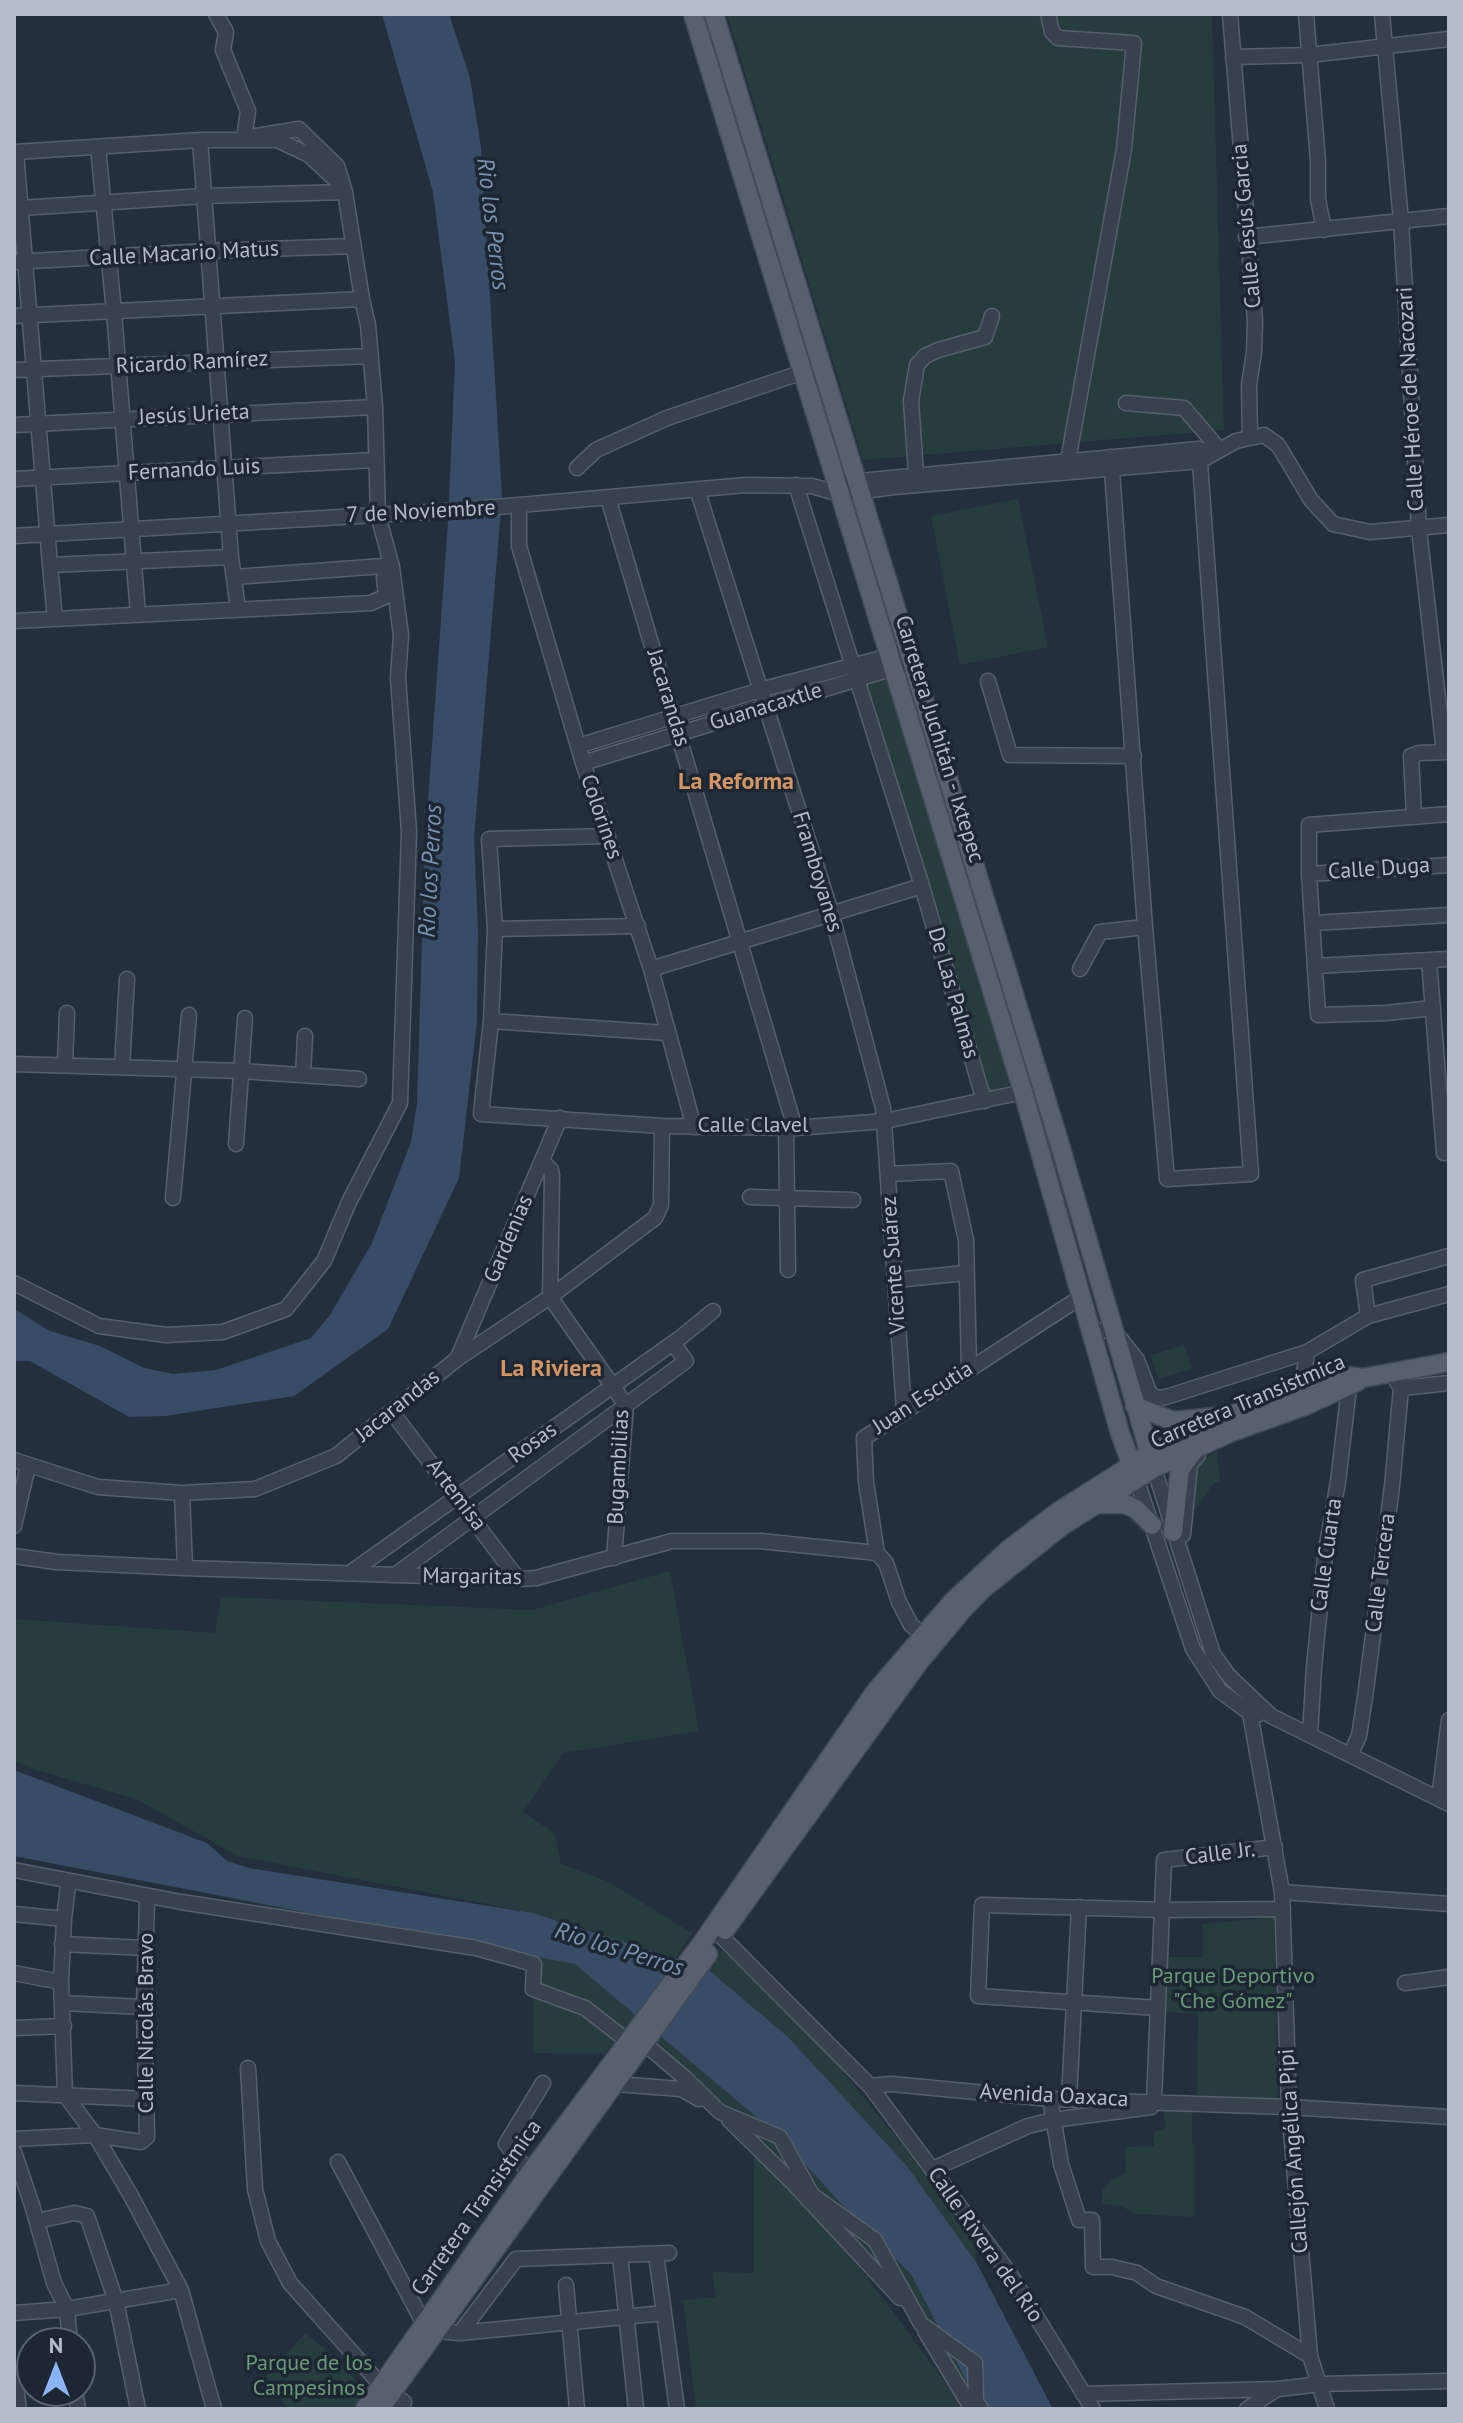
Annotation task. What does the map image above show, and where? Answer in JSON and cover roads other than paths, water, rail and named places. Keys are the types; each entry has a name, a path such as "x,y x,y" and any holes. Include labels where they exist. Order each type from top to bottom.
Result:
{"main road":[{"name":"Carretera Juchitán - Ixtepec","path":"693,14 803,372 834,489 891,662 1023,1092 1133,1471"},
{"name":"Carretera Juchitán - Ixtepec","path":"714,14 1057,1135 1151,1461"},
{"name":"Carretera Transistmica","path":"1151,1461 1202,1446 1353,1380 1396,1380 1440,1363"},
{"name":"Carretera Transistmica","path":"711,1943 875,1692 952,1602 1009,1549 1133,1471 1234,1414 1306,1398"},
{"path":"1135,1406 1173,1421 1234,1414"},
{"path":"1115,1414 1117,1458 1096,1496 1136,1509 1152,1525"},
{"path":"1178,1534 1180,1469 1202,1446"},
{"name":"Carretera Transistmica","path":"711,1943 919,1662 965,1607 1096,1496"},
{"path":"637,2040 711,1943"},
{"name":"Carretera Transistmica","path":"535,2180 615,2084 637,2040"},
{"name":"Carretera Transistmica","path":"380,2409 482,2254 637,2040"},
{"name":"Carretera Transistmica","path":"365,2409 391,2396"}],"street":[{"path":"216,14 226,32 223,50 248,111 244,138"},
{"path":"1048,14 1052,32 1058,38 1134,43 1124,149 1068,466"},
{"name":"Calle Jesús Garcia","path":"1230,14 1255,321 1249,385 1257,436"},
{"path":"1306,14 1318,161 1318,199 1324,230"},
{"name":"Calle Héroe de Nacozari","path":"1382,14 1401,221 1419,529 1447,752"},
{"path":"1233,57 1309,55 1449,39"},
{"path":"14,621 55,619 138,614 371,603 386,596 378,515 375,407 368,325 345,192 339,181 309,155 277,140 244,138 16,152 21,208 20,262 30,315 55,619"},
{"path":"200,140 231,557 238,609"},
{"path":"98,147 138,614"},
{"path":"21,208 204,196 345,192"},
{"path":"1246,237 1449,216"},
{"name":"Calle Macario Matus","path":"20,262 354,246"},
{"path":"14,316 362,299"},
{"path":"916,474 911,401 917,365 925,356 938,350 985,337 992,316"},
{"name":"Ricardo Ramírez","path":"14,370 371,356"},
{"path":"577,468 596,450 667,418 803,372"},
{"path":"1112,463 1145,927 1167,1179 1251,1174 1207,453 1184,408 1126,403"},
{"name":"Jesús Urieta","path":"14,425 375,407"},
{"path":"894,482 916,474 1112,463 1207,453 1257,436 1278,445 1311,500 1333,524 1370,532 1449,525"},
{"name":"Fernando Luis","path":"14,479 375,460"},
{"path":"894,482 1068,466"},
{"name":"7 de Noviembre","path":"14,536 522,506 697,489 796,485 834,489 894,482"},
{"name":"De Las Palmas","path":"796,485 922,886 984,1101"},
{"name":"Framboyanes","path":"697,489 831,912 885,1121"},
{"name":"Jacarandas","path":"608,498 790,1128 788,1270"},
{"name":"Colorines","path":"522,506 519,546 583,763 651,969 694,1127"},
{"path":"14,1283 99,1326 166,1335 223,1332 286,1309 324,1261 349,1202 400,1103 409,832 398,678 401,635 392,567 378,515"},
{"path":"50,565 231,557"},
{"path":"235,577 383,566"},
{"path":"856,672 910,656"},
{"name":"Guanacaxtle","path":"578,746 760,690 856,672"},
{"name":"Guanacaxtle","path":"583,763 766,708 856,672"},
{"path":"988,681 1010,755 1134,756"},
{"path":"1414,816 1411,756 1447,752"},
{"path":"1433,1008 1318,1015 1309,825 1449,814"},
{"path":"608,836 489,839 495,929 491,1021 667,1033"},
{"name":"Calle Duga","path":"1309,874 1449,865"},
{"path":"651,969 922,886"},
{"path":"1313,923 1449,915"},
{"path":"495,929 638,926"},
{"path":"1080,969 1100,932 1145,927"},
{"path":"1315,966 1449,959"},
{"path":"1429,960 1433,1008 1442,1024 1444,1153"},
{"path":"122,1067 127,979"},
{"path":"65,1064 67,1013"},
{"path":"173,1198 189,1015"},
{"path":"236,1144 245,1018"},
{"name":"Calle Clavel","path":"491,1021 481,1114 662,1126 790,1128 885,1121 1023,1092"},
{"path":"303,1075 305,1036"},
{"path":"14,1064 183,1068 359,1079"},
{"name":"Gardenias","path":"457,1359 560,1118"},
{"name":"Vicente Suárez","path":"885,1121 904,1410"},
{"name":"Jacarandas","path":"21,1463 98,1487 182,1493 255,1489 336,1456 457,1359 550,1297 658,1214 661,1205 662,1126"},
{"path":"543,1162 551,1170 552,1176 550,1297"},
{"path":"888,1174 951,1171 966,1240 969,1368"},
{"path":"750,1197 853,1200"},
{"path":"1368,1316 1363,1280 1449,1256"},
{"path":"895,1280 966,1273"},
{"path":"1092,1334 1112,1328 1137,1360 1150,1394 1158,1398 1307,1352 1368,1316 1449,1294"},
{"name":"Bugambilias","path":"550,1297 626,1405 614,1558"},
{"name":"Juan Escutia","path":"870,1552 862,1443 866,1436 1081,1297"},
{"name":"Rosas","path":"350,1573 673,1343 713,1311"},
{"name":"Rosas","path":"395,1575 686,1361 673,1343"},
{"path":"1306,1398 1307,1352"},
{"name":"Calle Cuarta","path":"1310,1735 1325,1556 1353,1380"},
{"path":"1396,1380 1449,1383"},
{"name":"Calle Tercera","path":"1350,1755 1359,1736 1392,1486 1396,1380"},
{"name":"Artemisa","path":"392,1412 518,1579"},
{"path":"1151,1461 1178,1534 1213,1654 1252,1707"},
{"path":"14,1526 21,1463"},
{"path":"1133,1471 1193,1649 1220,1691 1444,1801 1449,1720"},
{"path":"182,1493 185,1568"},
{"name":"Margaritas","path":"14,1556 57,1562 185,1568 518,1579 536,1578 672,1541 760,1541 870,1552"},
{"path":"870,1552 886,1563 899,1602 911,1625 923,1635"},
{"name":"Callejón Angélica Pipi","path":"1252,1707 1282,1892 1289,2107 1310,2356 1327,2409"},
{"name":"Calle Jr.","path":"1164,1910 1164,1860 1275,1847"},
{"path":"14,1870 181,1902 476,1948 534,1964 533,1989 585,2008 621,2036 637,2040 685,2078 792,2182 899,2296 921,2324 975,2363 976,2401 981,2409"},
{"path":"68,1886 61,1982 65,2095 95,2135 181,2290 214,2409"},
{"path":"1282,1892 1449,1904"},
{"name":"Calle Nicolás Bravo","path":"95,2135 144,2141 147,2137 144,2007 147,1901"},
{"path":"1158,2008 978,1996 982,1905 1164,1910 1283,1909"},
{"path":"1069,2098 1079,1907"},
{"path":"933,2169 1028,2126 1151,2107 1154,2101 1164,1910"},
{"path":"14,1914 64,1919"},
{"path":"711,1943 870,2086"},
{"path":"62,1944 145,1948"},
{"path":"14,1973 61,1982"},
{"path":"1405,1983 1449,1977"},
{"path":"62,2003 144,2007"},
{"path":"14,2028 64,2026"},
{"path":"248,2068 255,2189 268,2241 290,2283 391,2396"},
{"path":"535,2180 506,2144 543,2083"},
{"path":"615,2084 681,2089 720,2112 780,2137 812,2195 875,2240 972,2409"},
{"name":"Avenida Oaxaca","path":"870,2086 891,2084 1050,2099 1289,2107 1449,2117"},
{"name":"Calle Rivera del Río","path":"870,2086 1010,2274 1093,2409"},
{"path":"14,2093 146,2099"},
{"path":"1050,2099 1061,2164 1079,2220 1092,2220 1093,2267 1137,2273 1156,2286 1245,2317 1310,2356"},
{"path":"14,2139 95,2135"},
{"path":"14,2152 54,2283 67,2309 69,2327"},
{"path":"338,2162 431,2328 460,2333 664,2313"},
{"path":"37,2221 74,2213 87,2216 116,2301 138,2409"},
{"path":"460,2333 516,2259 662,2254 664,2313 677,2409"},
{"path":"620,2255 636,2409"},
{"path":"566,2285 577,2409"},
{"path":"14,2313 67,2309 181,2290"},
{"path":"14,2373 19,2409"},
{"path":"1083,2394 1449,2381"},
{"path":"1247,2409 1278,2389"}],"water":[{"name":"Rio los Perros","path":"382,14 449,14 470,78 481,148 502,497 474,838 478,929 477,1021 459,1178 388,1329 294,1396 165,1416 129,1417 30,1361 14,1361 14,1309 50,1331 100,1346 144,1368 173,1374 216,1370 311,1338 330,1315 372,1243 411,1142 417,1104 425,843 448,522 455,362 433,192"},
{"name":"Rio los Perros","path":"14,1770 207,1843 227,1861 249,1868 533,1913 706,1968 787,2036 906,2165 976,2262 1053,2409 981,2409 911,2274 875,2240 780,2137 575,1964 14,1856"}],"district":[{"name":"La Reforma","path":"736,782"},
{"name":"La Riviera","path":"551,1369"}],"park label":[{"name":"Parque Deportivo \"Che Gómez\"","path":"1233,1990"},
{"name":"Parque de los Campesinos","path":"309,2376"}]}
